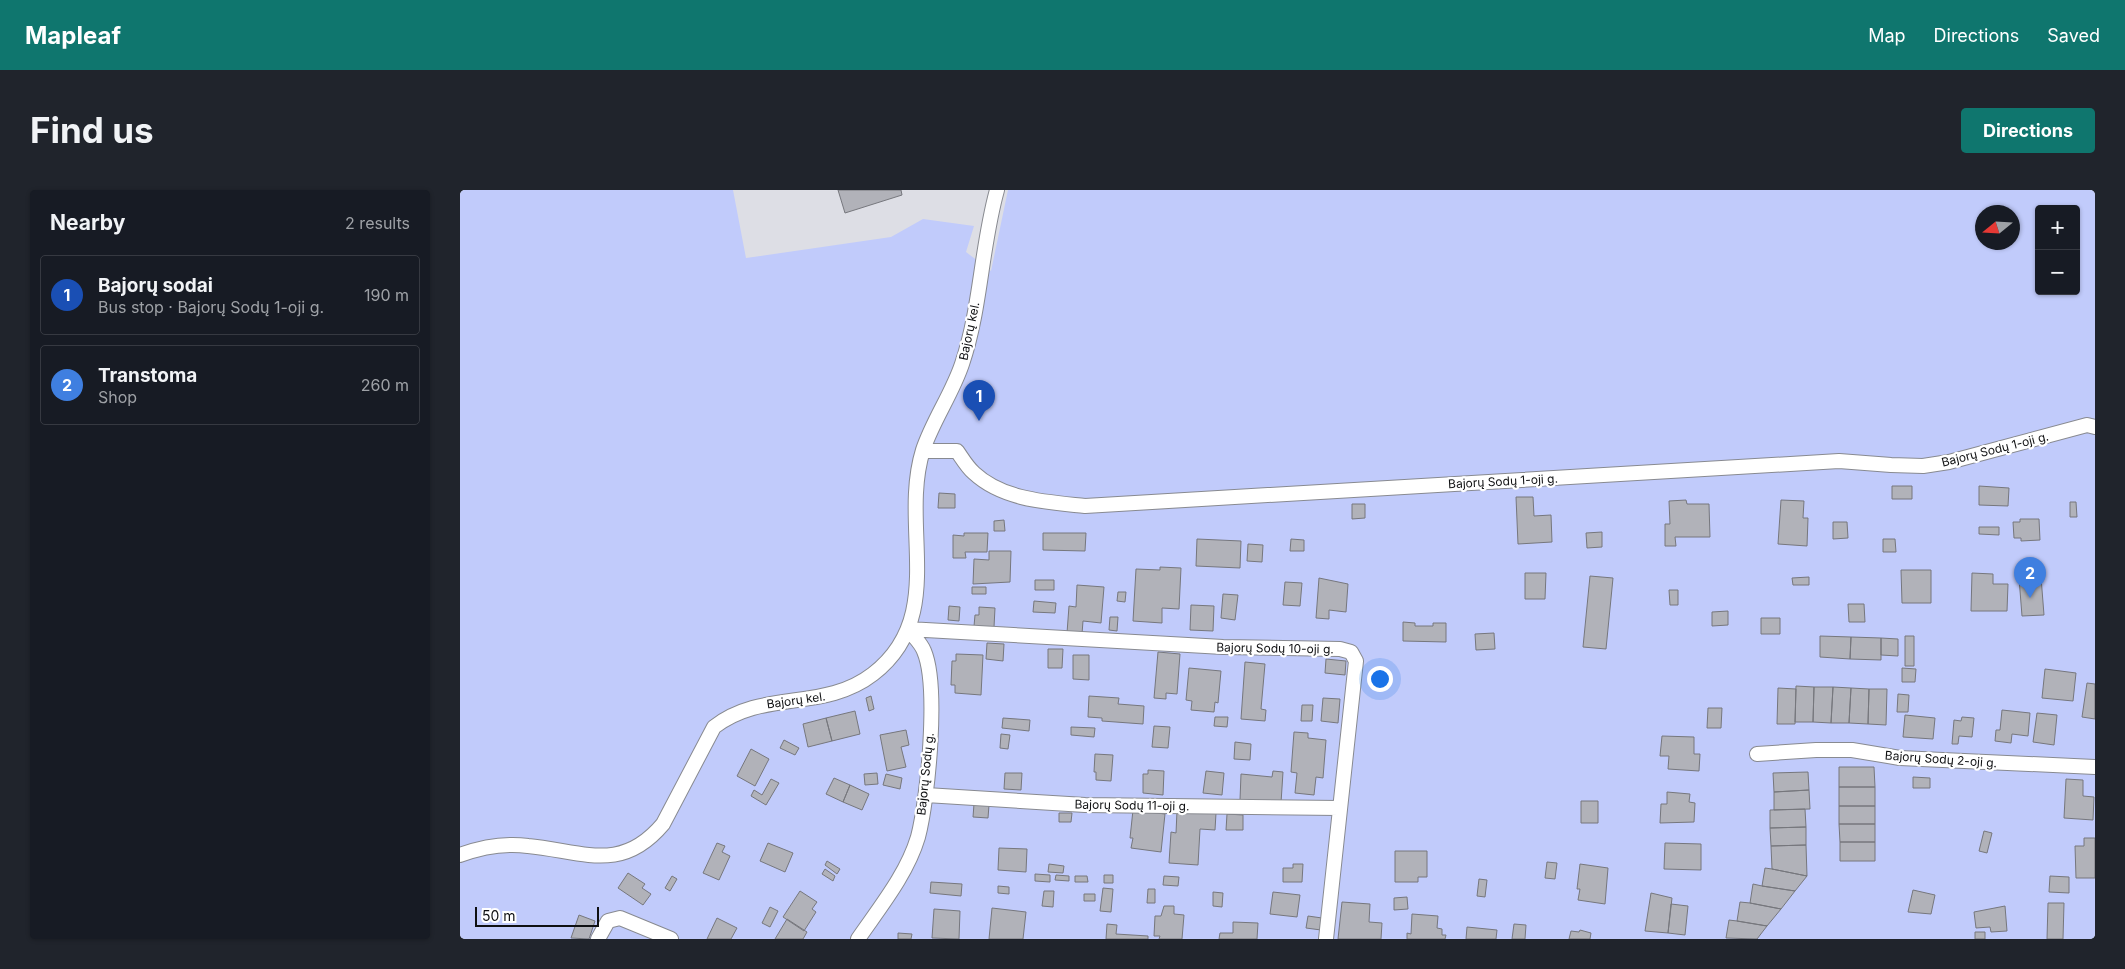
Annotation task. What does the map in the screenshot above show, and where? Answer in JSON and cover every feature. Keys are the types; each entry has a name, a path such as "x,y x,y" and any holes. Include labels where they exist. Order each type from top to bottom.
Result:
{"street":[{"name":"Bajorų kel.","path":"460,855 474,850 502,845 528,846 600,857 618,855 634,849 652,837 663,824 714,727 728,716 778,701 808,700 828,696 852,687 873,674 892,655 908,629 917,601 918,573 915,521 917,480 923,451 962,364 970,331 990,215 997,190"},
{"name":"Bajorų Sodų 1-oji g.","path":"923,451 957,451 973,472 987,483 1010,494 1039,502 1085,506 1839,461 1924,466 1949,462 2087,425 2095,427"},
{"name":"Bajorų Sodų g.","path":"858,939 895,884 918,838 926,795 931,714 930,672 924,650 908,629"},
{"name":"Bajorų Sodų 10-oji g.","path":"908,629 1223,647 1340,649 1351,652 1356,661 1326,939"},
{"name":"Bajorų Sodų 2-oji g.","path":"1757,754 1816,750 1852,750 1900,758 2095,767"},
{"name":"Bajorų Sodų 11-oji g.","path":"926,795 1085,805 1339,808"},
{"path":"598,939 608,921 620,918 671,939"}],"shaded area":[{"path":"460,190 733,190 746,258 891,237 923,219 974,226 966,252 991,271 1008,190 2095,190 2095,939 460,939"}],"building":[{"path":"838,190 901,190 902,195 845,213"},
{"path":"1892,486 1912,486 1912,499 1892,499"},
{"path":"1979,486 2009,488 2008,506 1979,505"},
{"path":"939,493 955,494 955,508 938,508"},
{"path":"1516,497 1533,497 1534,516 1551,515 1552,542 1518,544"},
{"path":"1686,500 1687,504 1709,504 1710,537 1675,537 1676,546 1665,546 1665,524 1670,524 1669,501"},
{"path":"1781,500 1804,501 1803,518 1808,518 1807,546 1778,544"},
{"path":"2070,502 2076,502 2077,517 2070,517"},
{"path":"1352,504 1365,504 1365,518 1352,519"},
{"path":"2020,519 2039,519 2040,540 2021,541 2021,538 2014,538 2013,522 2020,522"},
{"path":"1004,520 1005,531 994,531 994,521"},
{"path":"1833,522 1847,522 1848,538 1833,539"},
{"path":"1979,527 1999,527 1999,535 1979,534"},
{"path":"1602,532 1602,547 1587,548 1586,533"},
{"path":"964,533 988,533 987,552 965,552 966,558 953,558 953,535 964,536"},
{"path":"1043,533 1086,533 1085,551 1043,550"},
{"path":"1197,539 1241,541 1240,568 1196,566"},
{"path":"1291,539 1304,540 1304,551 1290,551"},
{"path":"1883,539 1895,539 1896,552 1883,552"},
{"path":"1248,544 1263,545 1262,562 1247,561"},
{"path":"989,551 1011,551 1010,582 973,584 974,559 989,560"},
{"path":"1160,567 1181,568 1179,609 1162,608 1162,623 1133,621 1136,569 1160,570"},
{"path":"1901,570 1931,570 1931,603 1902,603"},
{"path":"1525,573 1546,573 1545,599 1525,599"},
{"path":"1972,573 1993,574 1993,584 2008,584 2007,611 1971,611"},
{"path":"1590,576 1613,578 1606,649 1583,647"},
{"path":"1809,577 1809,585 1793,585 1792,578"},
{"path":"2041,577 2044,615 2022,616 2019,578"},
{"path":"1319,578 1348,584 1346,612 1329,610 1329,619 1316,618"},
{"path":"1035,580 1054,580 1054,590 1035,590"},
{"path":"1285,582 1302,583 1300,606 1283,605"},
{"path":"1077,585 1104,587 1101,623 1083,621 1082,634 1067,633 1069,606 1076,607"},
{"path":"972,587 986,587 986,594 972,594"},
{"path":"1669,590 1678,590 1678,605 1670,605"},
{"path":"1118,592 1126,592 1125,602 1117,601"},
{"path":"1223,594 1238,595 1235,620 1221,618"},
{"path":"1034,601 1056,603 1055,613 1033,612"},
{"path":"1848,604 1864,604 1865,622 1849,622"},
{"path":"1191,605 1214,606 1213,631 1190,630"},
{"path":"949,606 960,607 959,621 948,620"},
{"path":"979,607 995,608 994,627 974,626 975,615 979,615"},
{"path":"1728,611 1728,625 1712,626 1712,612"},
{"path":"1110,617 1118,617 1117,631 1109,630"},
{"path":"1761,618 1780,618 1780,634 1761,634"},
{"path":"1403,622 1415,623 1415,626 1433,626 1433,623 1446,623 1446,642 1403,641"},
{"path":"1494,633 1495,649 1476,650 1475,634"},
{"path":"1820,636 1851,637 1850,659 1820,657"},
{"path":"1905,636 1914,636 1914,666 1905,666"},
{"path":"1851,637 1881,638 1881,660 1850,659"},
{"path":"1881,638 1898,639 1898,656 1881,655"},
{"path":"987,643 1004,644 1003,661 986,659"},
{"path":"1048,649 1063,649 1062,668 1048,668"},
{"path":"1158,652 1180,654 1177,694 1166,693 1166,699 1154,698"},
{"path":"956,654 983,655 981,695 955,693 955,685 951,685 952,661 956,661"},
{"path":"1073,655 1089,655 1089,680 1073,679"},
{"path":"1326,659 1346,661 1345,675 1325,673"},
{"path":"1245,662 1265,664 1261,709 1266,710 1265,721 1241,719"},
{"path":"1189,668 1221,671 1218,703 1215,702 1214,712 1191,710 1192,701 1186,700"},
{"path":"1902,668 1916,669 1915,682 1902,682"},
{"path":"2045,669 2076,673 2073,701 2042,698"},
{"path":"2087,683 2095,684 2095,719 2082,717"},
{"path":"1796,686 1814,687 1813,722 1795,722"},
{"path":"1814,687 1833,687 1831,723 1813,722"},
{"path":"1833,687 1851,688 1849,723 1831,723"},
{"path":"1778,688 1796,689 1795,724 1777,724"},
{"path":"1851,688 1869,689 1868,724 1849,723"},
{"path":"1869,689 1887,689 1886,725 1868,724"},
{"path":"1898,694 1909,695 1908,712 1897,712"},
{"path":"871,696 874,709 869,711 866,698"},
{"path":"1089,696 1119,698 1118,704 1144,706 1143,724 1102,721 1102,718 1088,717"},
{"path":"1323,698 1340,699 1338,723 1321,721"},
{"path":"1302,705 1313,705 1312,721 1301,721"},
{"path":"1708,708 1722,708 1721,728 1707,728"},
{"path":"2002,710 2030,713 2028,736 2012,734 2011,743 1995,741 1996,730 2000,730"},
{"path":"855,711 860,734 832,741 826,718"},
{"path":"2037,713 2057,715 2054,745 2033,742"},
{"path":"1905,715 1935,718 1933,739 1903,737"},
{"path":"1215,717 1228,717 1227,727 1214,726"},
{"path":"1962,717 1974,718 1972,737 1959,736 1958,744 1952,744 1954,720 1961,721"},
{"path":"826,718 832,741 808,747 803,724"},
{"path":"1003,718 1030,720 1029,731 1002,728"},
{"path":"1154,726 1170,727 1168,748 1152,747"},
{"path":"1071,727 1095,728 1094,737 1071,735"},
{"path":"906,730 909,745 901,747 906,767 887,771 880,735"},
{"path":"1294,732 1308,733 1308,738 1326,740 1323,778 1316,777 1314,795 1295,793 1297,773 1291,772"},
{"path":"1001,734 1010,735 1008,749 1000,748"},
{"path":"1662,736 1694,737 1694,754 1700,754 1699,771 1668,769 1669,756 1660,756"},
{"path":"784,740 799,748 795,755 780,748"},
{"path":"1235,742 1251,744 1250,760 1234,759"},
{"path":"751,749 769,759 755,786 737,776"},
{"path":"1095,754 1113,755 1111,781 1096,780 1096,772 1094,772"},
{"path":"1839,767 1874,767 1875,787 1839,787"},
{"path":"1148,770 1164,771 1163,795 1143,793 1143,774 1148,774"},
{"path":"1206,771 1224,773 1222,795 1203,793"},
{"path":"1273,771 1283,772 1281,803 1240,800 1241,774 1272,777"},
{"path":"1808,772 1809,790 1774,792 1773,773"},
{"path":"877,773 878,784 865,785 864,774"},
{"path":"1005,773 1022,773 1021,790 1004,789"},
{"path":"886,774 902,778 900,789 883,785"},
{"path":"1913,777 1930,778 1930,788 1913,788"},
{"path":"834,778 850,785 843,802 826,794"},
{"path":"771,779 779,783 766,805 751,796 754,790 762,795"},
{"path":"2066,779 2083,780 2083,796 2094,797 2093,820 2064,818"},
{"path":"850,785 869,794 862,810 843,802"},
{"path":"1839,787 1875,787 1875,806 1839,806"},
{"path":"1809,790 1810,809 1774,810 1774,792"},
{"path":"1667,792 1690,794 1689,802 1695,803 1694,822 1660,823 1661,804 1667,804"},
{"path":"1581,801 1598,801 1598,823 1581,823"},
{"path":"974,804 989,805 988,818 973,817"},
{"path":"1839,806 1875,806 1875,824 1839,824"},
{"path":"1805,809 1806,827 1770,828 1770,810"},
{"path":"1133,810 1165,814 1161,852 1131,848 1133,838 1130,838"},
{"path":"1177,811 1216,813 1215,830 1200,829 1198,865 1169,863 1171,832 1176,833"},
{"path":"1059,813 1072,813 1071,822 1059,822"},
{"path":"1227,814 1243,815 1243,830 1226,830"},
{"path":"1839,824 1875,824 1875,842 1840,842"},
{"path":"1806,827 1806,845 1771,846 1770,828"},
{"path":"1984,831 1992,833 1987,853 1979,851"},
{"path":"2084,838 2095,838 2095,878 2076,878 2075,846 2084,846"},
{"path":"1840,842 1875,842 1875,861 1840,861"},
{"path":"717,843 725,846 722,852 730,856 719,880 703,873"},
{"path":"768,843 793,853 785,872 760,861"},
{"path":"1665,843 1701,844 1701,870 1664,869"},
{"path":"1806,845 1807,876 1772,869 1771,846"},
{"path":"999,848 1027,849 1026,872 998,870"},
{"path":"1395,851 1427,851 1427,877 1418,877 1418,882 1395,882"},
{"path":"827,861 840,869 837,874 825,865"},
{"path":"1547,862 1557,863 1555,879 1545,878"},
{"path":"1049,864 1064,866 1063,873 1048,872"},
{"path":"1293,864 1303,864 1302,882 1283,882 1283,868 1293,868"},
{"path":"1580,864 1608,868 1605,904 1578,900 1580,889 1577,889"},
{"path":"1765,868 1807,876 1795,891 1762,886"},
{"path":"825,869 835,876 833,881 822,874"},
{"path":"628,873 645,884 642,888 651,894 643,905 618,888"},
{"path":"1035,874 1050,875 1050,882 1035,881"},
{"path":"1056,875 1069,876 1069,881 1055,880"},
{"path":"1104,875 1113,875 1113,883 1104,883"},
{"path":"672,876 677,879 670,891 665,888"},
{"path":"1075,876 1087,876 1088,882 1075,882"},
{"path":"1164,876 1179,877 1178,886 1163,885"},
{"path":"2050,876 2069,877 2069,893 2049,892"},
{"path":"1479,879 1487,880 1485,897 1477,896"},
{"path":"931,882 962,884 961,896 930,893"},
{"path":"1753,884 1795,891 1781,909 1750,903"},
{"path":"998,886 1009,887 1009,894 998,893"},
{"path":"1103,888 1113,889 1111,912 1100,911"},
{"path":"1148,889 1155,889 1155,903 1147,903"},
{"path":"1913,890 1935,895 1931,914 1908,912"},
{"path":"800,891 817,902 812,909 816,912 804,931 783,917"},
{"path":"1044,891 1054,891 1053,907 1042,906"},
{"path":"1213,892 1223,893 1222,907 1213,906"},
{"path":"1273,892 1300,895 1297,917 1270,914"},
{"path":"1651,893 1672,898 1668,933 1645,931"},
{"path":"1084,894 1095,894 1095,901 1084,901"},
{"path":"1407,897 1408,909 1394,910 1394,898"},
{"path":"1342,902 1370,904 1369,922 1382,923 1381,939 1338,939"},
{"path":"1740,902 1781,909 1767,926 1737,921"},
{"path":"2048,903 2064,903 2063,939 2047,939"},
{"path":"1671,904 1688,906 1685,935 1668,933"},
{"path":"1164,906 1174,906 1174,914 1184,915 1182,939 1159,939 1160,936 1154,936 1155,916 1161,916"},
{"path":"2005,906 2007,931 1991,932 1990,927 1976,928 1974,912"},
{"path":"770,907 778,911 770,927 762,923"},
{"path":"992,908 1026,912 1023,939 989,939"},
{"path":"934,909 960,911 959,939 932,938"},
{"path":"1412,914 1438,916 1437,928 1442,929 1442,935 1446,935 1445,939 1407,939 1407,933 1411,934"},
{"path":"579,915 595,921 589,939 571,938"},
{"path":"1308,916 1322,918 1321,930 1306,928"},
{"path":"717,918 737,928 731,939 707,939"},
{"path":"787,919 807,932 803,939 775,939"},
{"path":"1729,920 1767,926 1757,939 1726,938"},
{"path":"1233,922 1258,923 1257,939 1219,939 1220,933 1233,933"},
{"path":"1107,924 1117,925 1116,934 1148,936 1148,939 1106,939"},
{"path":"1514,924 1526,925 1525,939 1512,939"},
{"path":"1467,927 1497,930 1496,939 1466,939"},
{"path":"1580,930 1591,933 1590,939 1569,939 1571,931 1579,932"},
{"path":"1975,932 1985,932 1985,939 1975,939"},
{"path":"898,933 912,934 911,939 898,939"}],"place":[{"name":"Bajorų sodai","path":"979,421"},
{"name":"Transtoma","path":"2030,598"}]}
